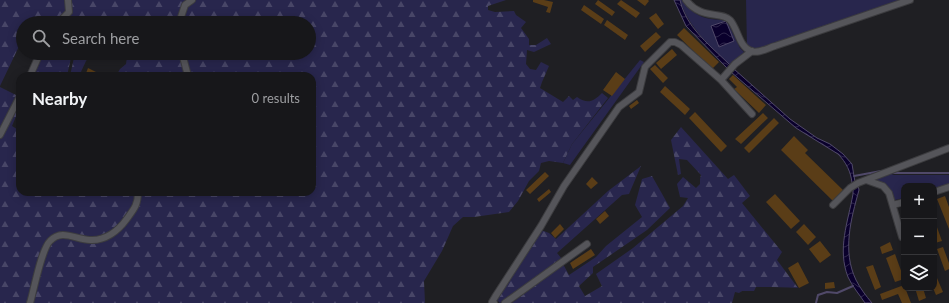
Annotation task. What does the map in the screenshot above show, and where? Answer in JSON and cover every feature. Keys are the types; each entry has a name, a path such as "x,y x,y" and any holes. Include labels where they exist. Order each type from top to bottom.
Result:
{"street":[{"path":"65,16 69,12 68,0"},
{"path":"181,16 185,5 192,0"},
{"path":"686,0 697,11 705,14 723,16 729,19 745,48 752,52"},
{"path":"721,80 735,64 752,52 775,46 910,0"},
{"path":"494,303 492,302 541,226 564,186 619,107 639,92 645,67 670,42 675,42 681,45 721,80 752,114"},
{"path":"32,72 37,60"},
{"path":"184,60 187,72"},
{"path":"0,134 16,104"},
{"path":"833,205 850,188 858,183 949,148"},
{"path":"866,180 883,186 888,193 901,233"},
{"path":"937,191 949,187"},
{"path":"30,303 43,253 51,240 62,235 96,240 113,234 120,228 138,202 138,196"},
{"path":"893,205 901,203"},
{"path":"505,303 587,244"}],"green space":[{"path":"0,0 65,0 67,11 62,16 16,16 16,53 0,86"},
{"path":"69,0 189,0 181,16 66,16 70,12"},
{"path":"194,0 506,0 488,6 488,10 495,12 514,11 516,15 526,22 521,28 529,39 529,45 536,45 547,38 551,44 534,52 527,50 526,64 530,69 536,70 541,62 549,66 540,88 563,102 569,96 573,100 577,97 584,101 591,101 602,93 608,98 572,144 563,163 549,161 541,163 539,171 529,181 518,201 509,212 463,217 453,226 442,251 424,281 425,303 32,303 43,261 51,241 63,237 90,242 121,229 137,196 316,196 316,72 188,72 186,60 316,60 316,16 183,16 187,6"},
{"path":"680,0 683,0 691,10 703,17 727,21 740,48 744,52 730,65 700,36 684,10"},
{"path":"746,0 905,0 755,50 747,48"},
{"path":"38,60 70,60 68,72 33,72"},
{"path":"73,60 87,60 81,72 71,72"},
{"path":"127,60 183,60 185,72 118,72 126,64"},
{"path":"640,60 644,62 570,165 563,163 572,144"},
{"path":"0,87 16,95 16,100 0,130"},
{"path":"16,107 16,116 12,126 16,128 16,196 134,196 136,201 131,210 112,232 95,238 76,235 50,239 29,303 0,303 0,137"},
{"path":"681,127 728,179 734,175 750,196 742,203 782,252 777,260 798,288 756,287 754,291 742,291 739,293 735,292 732,303 512,303 563,264 569,275 596,257 606,246 642,217 635,205 642,179 652,176 670,208 647,230 593,267 593,273 579,286 585,296 602,286 596,274 633,248 683,206 688,198 680,197 677,184 683,177 696,188 700,184 701,175 687,160 679,159 681,174 678,175 671,140"},
{"path":"641,166 629,194 622,195 557,253 562,259 500,303 497,300 541,230 549,233 556,239 608,191"},
{"path":"889,173 894,175 949,175 949,185 937,188 937,183 901,183 901,199 895,200 884,184 876,180 877,178"}],"water":[{"path":"674,0 680,0 683,10 692,27 730,65 727,68 686,26"},
{"path":"726,21 734,41 719,47 711,26"},
{"path":"734,69 790,119 843,154 852,164 855,182 852,183 848,167 838,154 796,128 731,72"},
{"path":"858,185 859,190 849,235 849,258 856,280 872,303 865,303 852,284 848,277 843,256 844,236 853,189"}],"building":[{"path":"533,0 553,2 550,13 546,12 548,7 533,2"},
{"path":"598,0 615,12 612,16 595,4"},
{"path":"621,0 640,13 636,18 617,4"},
{"path":"637,0 648,0 649,1 645,6"},
{"path":"584,5 604,19 601,24 581,10"},
{"path":"656,13 664,24 658,29 649,18"},
{"path":"607,20 628,35 625,40 604,25"},
{"path":"684,28 719,62 712,69 677,35"},
{"path":"656,32 661,37 645,52 640,46"},
{"path":"672,49 677,55 661,69 656,63"},
{"path":"655,65 668,78 663,83 650,69"},
{"path":"88,68 96,72 86,72"},
{"path":"616,72 625,79 612,96 603,90"},
{"path":"733,75 766,105 759,113 734,89 737,87 729,79"},
{"path":"665,86 690,109 685,115 660,92"},
{"path":"637,100 639,103 631,109 629,106"},
{"path":"695,112 727,146 721,152 689,118"},
{"path":"763,113 768,118 741,144 735,139"},
{"path":"774,118 779,123 749,153 744,148"},
{"path":"794,136 808,150 805,153 844,191 833,201 781,150"},
{"path":"545,172 549,176 530,194 526,190"},
{"path":"592,177 598,183 591,189 586,184"},
{"path":"549,189 551,192 539,202 537,199"},
{"path":"775,194 800,221 791,229 766,202"},
{"path":"945,196 949,207 949,229 937,199"},
{"path":"605,211 609,216 600,224 596,219"},
{"path":"560,224 564,229 555,238 551,233"},
{"path":"804,224 816,237 808,245 796,232"},
{"path":"937,227 942,241 937,242"},
{"path":"820,241 831,255 820,263 809,249"},
{"path":"890,242 893,250 882,254 880,247"},
{"path":"943,247 949,263 949,269 945,271 937,249"},
{"path":"591,249 595,255 573,269 570,263"},
{"path":"895,254 901,271 901,280 895,282 886,258"},
{"path":"798,262 809,283 799,288 788,268"},
{"path":"873,265 881,287 875,290 866,267"},
{"path":"937,278 943,292 936,295 934,291 937,291"},
{"path":"834,282 835,288 825,289 825,283"},
{"path":"901,286 901,291 906,291 911,303 902,303 898,294 882,300 880,294"},
{"path":"916,291 924,291 926,298 919,301"}],"waterway":[{"path":"854,176 881,171"},
{"path":"894,173 949,173"},
{"path":"816,303 818,295 827,292 837,293 853,286"}]}
